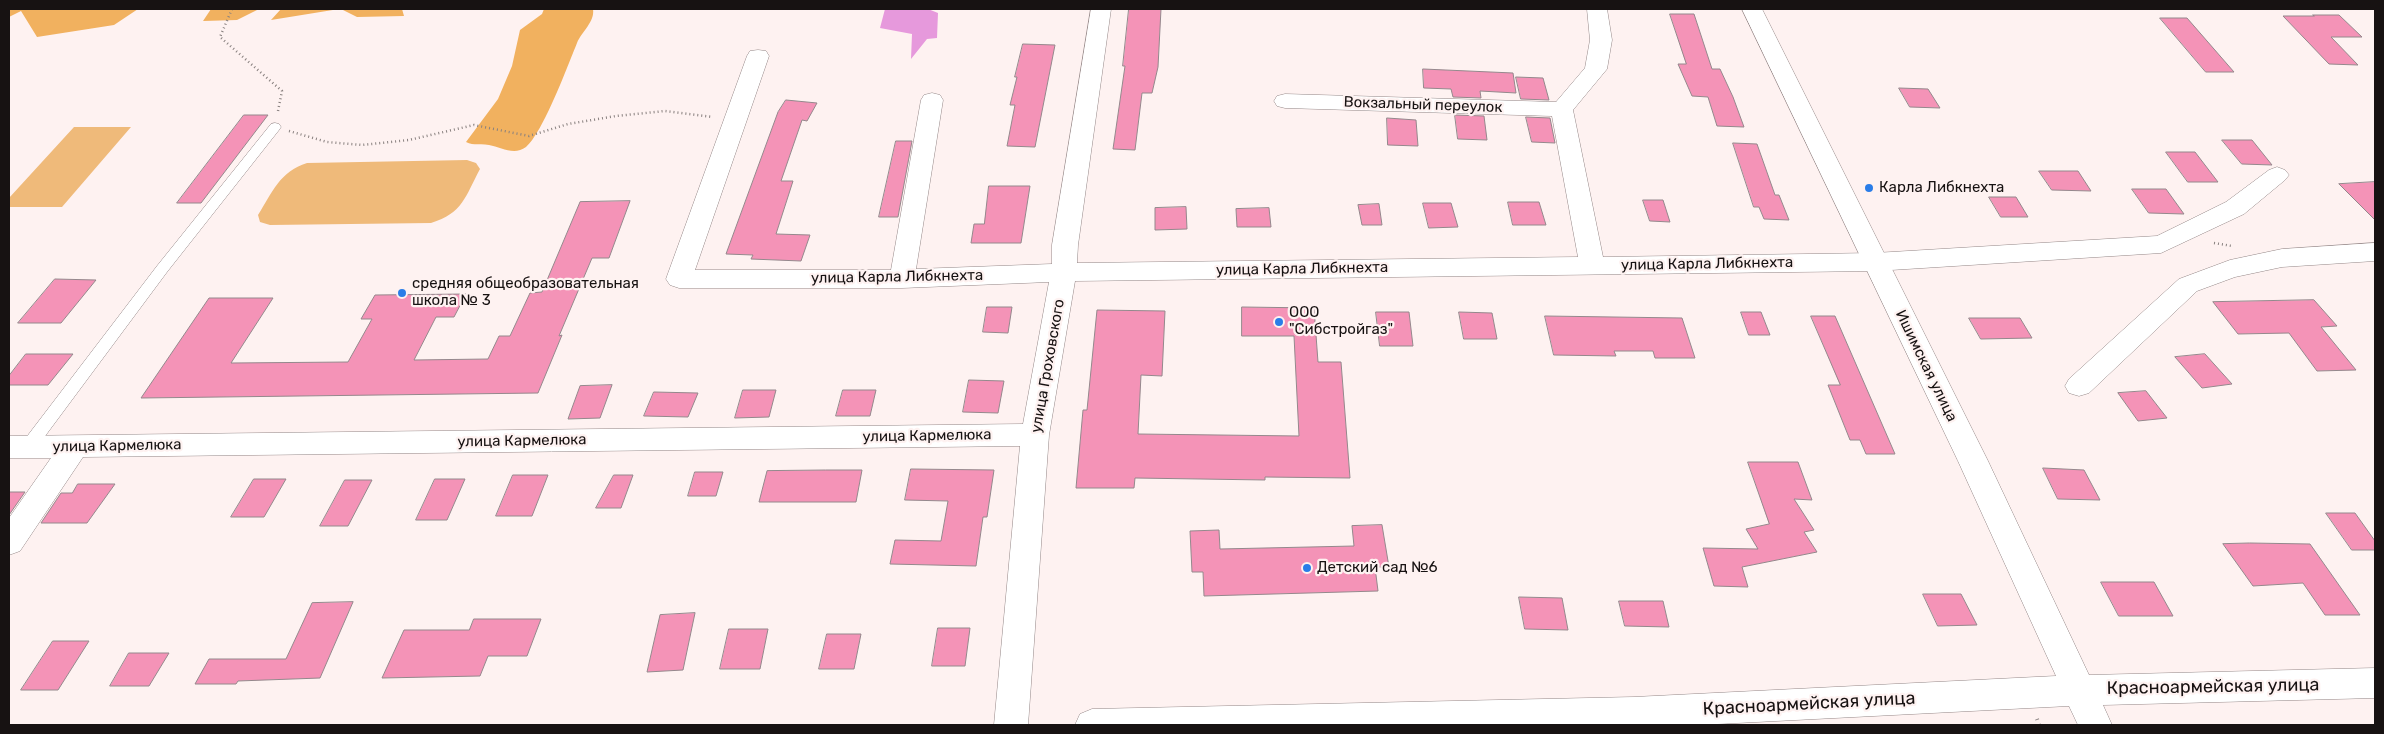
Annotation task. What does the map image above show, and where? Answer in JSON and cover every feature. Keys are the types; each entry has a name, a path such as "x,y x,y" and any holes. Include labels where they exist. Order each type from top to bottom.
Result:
{"street":[{"name":"улица Гроховского","path":"1012,725 1035,435 1064,272 1065,245 1101,9"},
{"path":"1592,266 1562,109 1596,69 1601,40 1597,9"},
{"name":"Ишимская улица","path":"1752,9 1973,461 2096,725"},
{"name":"улица Карла Либкнехта","path":"758,56 679,279 902,279 1064,272 1875,262 2161,244 2235,208 2277,175"},
{"path":"902,279 932,100"},
{"name":"Вокзальный переулок","path":"1285,101 1562,109"},
{"path":"2079,386 2188,285 2230,269 2282,258 2375,252"},
{"name":"улица Кармелюка","path":"19,447 1035,435"},
{"path":"9,542 75,446"},
{"name":"Красноармейская улица","path":"1092,725 1634,713 2080,690 2375,683"}],"lane":[{"path":"19,447 275,126"}],"path":[{"path":"232,9 220,37 282,91 275,126 327,142 362,145 410,140 474,125 529,136 568,124 616,116 665,111 714,117 732,129"},
{"path":"2210,243 2237,247"}],"shaded area":[{"path":"9,9 138,9 114,25 37,37 21,11 9,17"},
{"path":"211,9 259,9 237,20 203,21"},
{"path":"281,9 339,9 271,20"},
{"path":"341,9 402,9 404,16 357,17"},
{"path":"544,9 593,9 593,14 577,43 540,128 526,147 517,151 486,144 466,142 498,99 512,66 520,30 542,14"},
{"path":"885,9 928,9 938,13 937,38 927,39 911,59 912,34 880,28"},
{"path":"74,127 131,127 62,207 9,207 9,198"},
{"path":"467,160 476,163 480,169 462,203 450,214 431,223 270,225 260,222 258,215 283,177 290,171 307,163"}],"building":[{"path":"1129,9 1161,9 1158,67 1152,93 1142,93 1135,150 1113,149 1125,66 1123,66"},
{"path":"1670,14 1694,14 1712,69 1720,69 1744,127 1717,126 1708,97 1692,96 1678,64 1686,64"},
{"path":"2339,15 2362,37 2331,37 2358,65 2329,64 2283,16"},
{"path":"2160,18 2187,18 2234,72 2206,72"},
{"path":"1023,44 1055,45 1035,147 1007,146 1015,105 1010,105"},
{"path":"1423,69 1513,73 1516,93 1480,91 1481,98 1453,97 1451,89 1424,88"},
{"path":"1516,77 1543,78 1549,100 1521,99"},
{"path":"1899,88 1928,89 1940,108 1910,107"},
{"path":"786,100 817,103 807,121 802,120 781,181 793,181 776,234 810,235 801,261 751,259 753,255 726,254 778,112"},
{"path":"244,115 268,115 201,203 177,203"},
{"path":"1455,115 1484,116 1487,140 1458,139"},
{"path":"1526,117 1550,118 1555,143 1532,142"},
{"path":"1387,118 1416,120 1418,146 1388,145"},
{"path":"2222,140 2252,140 2272,165 2242,164"},
{"path":"896,141 912,141 898,217 879,217"},
{"path":"1733,143 1757,144 1775,195 1779,195 1789,220 1764,219 1759,207 1754,207"},
{"path":"2166,152 2195,152 2218,182 2188,182"},
{"path":"2039,171 2078,171 2091,191 2052,190"},
{"path":"2375,182 2375,220 2339,184"},
{"path":"989,186 1030,186 1021,243 971,243 974,224 984,224"},
{"path":"2132,189 2166,189 2184,214 2149,213"},
{"path":"1989,197 2016,197 2028,217 2001,217"},
{"path":"1643,200 1663,200 1670,222 1650,221"},
{"path":"630,201 609,258 592,258 559,336 562,335 538,393 141,398 209,298 273,298 231,363 348,362 372,319 361,319 375,295 466,294 454,317 436,317 414,360 488,359 499,336 510,336 530,293 542,292 580,202"},
{"path":"1508,202 1539,202 1546,225 1513,225"},
{"path":"1423,203 1451,203 1458,227 1429,228"},
{"path":"1379,204 1382,225 1362,225 1358,205"},
{"path":"1186,207 1187,229 1155,230 1155,208"},
{"path":"1269,208 1271,227 1237,227 1236,209"},
{"path":"55,279 96,280 61,323 18,323"},
{"path":"2314,300 2337,326 2321,327 2356,370 2317,371 2289,333 2238,334 2213,302"},
{"path":"987,307 1012,307 1008,333 983,332"},
{"path":"1242,307 1314,308 1318,362 1341,362 1350,478 1265,477 1265,480 1135,478 1134,488 1076,488 1083,410 1087,410 1097,310 1165,311 1162,376 1141,375 1138,434 1299,436 1294,336 1242,336"},
{"path":"1376,312 1409,312 1413,346 1380,346"},
{"path":"1459,312 1492,313 1497,339 1464,339"},
{"path":"1741,312 1761,312 1770,335 1749,335"},
{"path":"1545,316 1682,318 1695,358 1655,358 1653,351 1614,351 1616,356 1554,355"},
{"path":"1811,316 1835,316 1895,454 1866,454 1860,440 1850,440 1828,385 1840,385"},
{"path":"1969,318 2020,318 2032,338 1981,339"},
{"path":"26,354 73,354 48,385 9,385 9,376"},
{"path":"2205,354 2232,384 2202,388 2175,357"},
{"path":"969,380 1004,381 998,413 963,412"},
{"path":"612,385 600,418 568,419 580,386"},
{"path":"743,390 776,390 769,417 735,418"},
{"path":"843,390 876,390 870,416 836,416"},
{"path":"2146,391 2167,418 2138,421 2118,393"},
{"path":"654,392 698,393 688,417 644,416"},
{"path":"1748,462 1798,462 1812,500 1794,499 1814,530 1804,532 1817,552 1742,567 1748,587 1714,586 1703,548 1758,549 1746,529 1769,524"},
{"path":"2043,468 2084,470 2100,500 2058,499"},
{"path":"911,469 994,470 987,517 983,517 976,566 890,564 895,540 941,541 948,501 905,500"},
{"path":"862,470 856,502 759,502 767,471"},
{"path":"695,472 723,472 716,496 688,496"},
{"path":"513,475 548,475 532,516 496,516"},
{"path":"614,475 633,475 621,508 596,508"},
{"path":"254,479 286,479 264,517 231,517"},
{"path":"435,479 465,479 447,520 416,520"},
{"path":"345,480 372,480 348,526 320,526"},
{"path":"78,484 115,484 87,523 41,523 61,493 72,493"},
{"path":"9,492 25,492 9,515"},
{"path":"2326,513 2355,513 2375,541 2375,550 2352,550"},
{"path":"1382,525 1389,567 1375,567 1378,591 1204,596 1203,572 1192,572 1190,531 1219,530 1220,549 1354,546 1352,526"},
{"path":"2223,544 2310,544 2360,615 2325,615 2303,583 2253,586"},
{"path":"2101,582 2154,582 2173,616 2119,616"},
{"path":"1923,594 1961,594 1977,625 1938,626"},
{"path":"1519,597 1562,598 1568,630 1525,629"},
{"path":"1619,601 1663,601 1669,627 1625,626"},
{"path":"353,602 320,678 238,681 236,684 195,684 209,659 286,659 312,603"},
{"path":"695,613 683,670 647,672 660,615"},
{"path":"474,619 541,619 527,656 488,656 480,676 382,678 404,630 469,630"},
{"path":"938,628 970,628 965,666 932,666"},
{"path":"729,629 768,629 760,669 720,669"},
{"path":"827,634 861,634 854,669 819,669"},
{"path":"53,641 89,641 58,690 21,690"},
{"path":"129,653 169,653 149,686 110,686"}],"place":[{"name":"Карла Либкнехта","path":"1869,188"},
{"name":"средняя общеобразовательная школа № 3","path":"402,293"},
{"name":"ООО \"Сибстройгаз\"","path":"1279,322"},
{"name":"Детский сад №6","path":"1307,568"}]}
